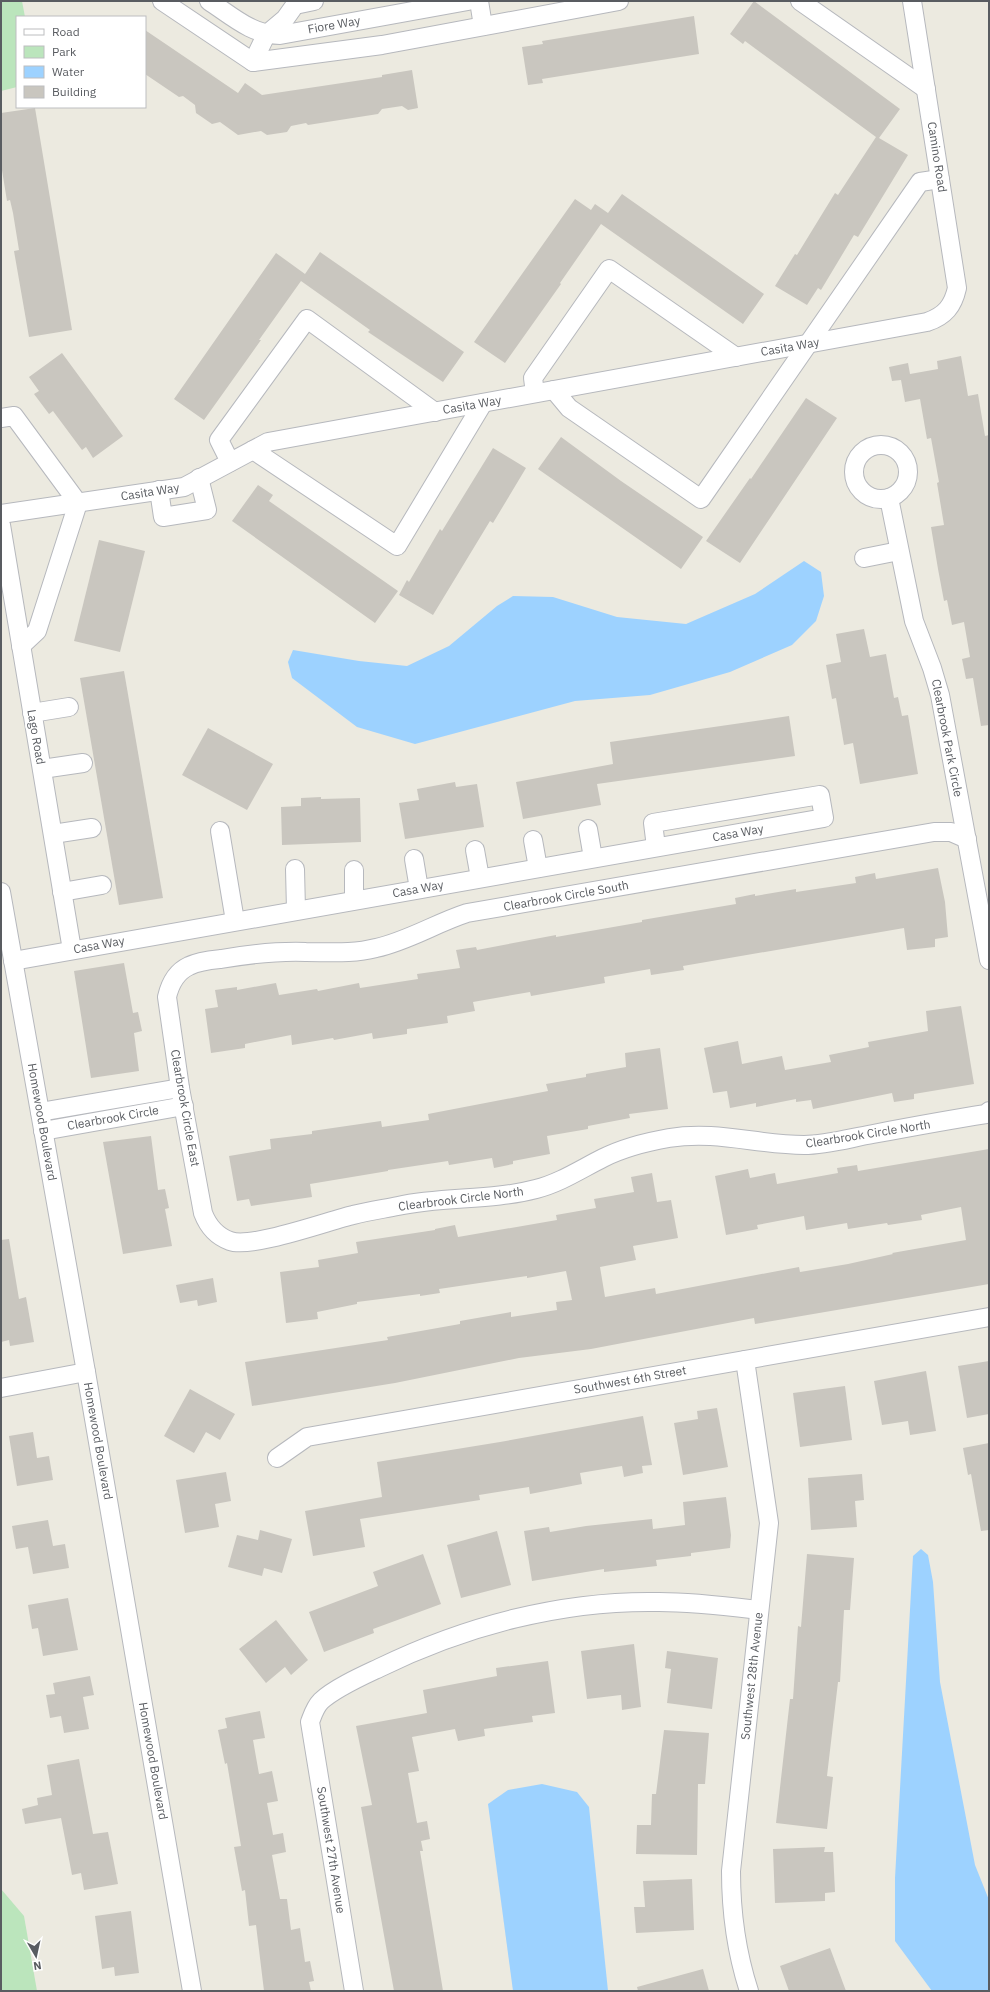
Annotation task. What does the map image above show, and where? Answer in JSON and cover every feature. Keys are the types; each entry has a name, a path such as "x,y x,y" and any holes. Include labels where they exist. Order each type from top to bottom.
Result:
{"street":[{"path":"162,1 253,62 382,44 619,1"},
{"name":"Fiore Way","path":"209,1 255,31 266,35 280,35 468,1"},
{"path":"253,62 266,35 285,19 295,5 314,1"},
{"path":"479,1 483,26"},
{"path":"800,1 926,89"},
{"name":"Camino Road","path":"912,1 958,288 955,300 948,311"},
{"path":"554,390 569,408 700,499 920,182 940,179"},
{"path":"536,394 532,378 609,269 736,357"},
{"name":"Casita Way","path":"1,514 184,486 268,442 927,322 939,318 948,311"},
{"path":"230,462 219,440 307,319 435,412"},
{"path":"253,450 397,546 483,403"},
{"path":"1,418 14,416 78,503 37,631 21,646"},
{"path":"159,490 163,517 207,510 199,478"},
{"name":"Clearbrook Park Circle","path":"889,498 914,622 932,668 940,695 989,960"},
{"name":"Lago Road","path":"1,525 72,950"},
{"path":"864,558 899,551"},
{"path":"32,713 69,707"},
{"path":"42,769 83,763"},
{"name":"Casa Way","path":"13,961 824,818 820,795 653,823 656,847"},
{"path":"52,834 92,828"},
{"path":"588,829 593,858"},
{"path":"220,831 235,921"},
{"name":"Clearbrook Circle South","path":"174,979 188,966 200,962 241,955 271,952 335,953 376,948 402,940 441,922 467,913 934,832 951,832 967,839"},
{"path":"533,840 538,868"},
{"path":"475,850 480,878"},
{"path":"414,859 419,889"},
{"path":"295,869 296,910"},
{"path":"354,870 354,900"},
{"path":"62,892 102,885"},
{"name":"Homewood Boulevard","path":"1,892 86,1372 192,1991"},
{"name":"Clearbrook Circle East","path":"174,979 170,985 167,997 180,1088 203,1213 208,1224 216,1234"},
{"name":"Clearbrook Circle","path":"40,1112 180,1088"},
{"name":"Clearbrook Circle","path":"43,1131 184,1106"},
{"name":"Clearbrook Circle North","path":"216,1234 231,1242 244,1243 281,1235 354,1215 405,1204 456,1198 509,1195 530,1191 564,1179 617,1152 639,1144 670,1138 701,1135 732,1136 777,1144 805,1145 832,1142 987,1112"},
{"name":"Southwest 6th Street","path":"277,1458 307,1437 989,1316"},
{"name":"Southwest 28th Avenue","path":"745,1360 769,1523 758,1610 731,1871 734,1925 741,1966 749,1991"},
{"path":"1,1388 86,1372"},
{"name":"Southwest 27th Avenue","path":"354,1991 310,1722 314,1710 322,1701 365,1675 410,1653 458,1634 507,1620 585,1606 658,1602 708,1604 758,1610"}],"green space":[{"path":"1,1 22,1 25,16 16,16 16,87 1,91"},
{"path":"1,1889 24,1916 37,1991 1,1991"}],"water":[{"path":"804,561 821,572 824,596 816,621 792,645 730,672 650,695 575,701 415,744 357,727 292,678 288,662 293,650 359,661 407,666 449,646 497,606 513,596 553,597 617,617 686,624 755,594"},
{"path":"921,1549 928,1555 933,1582 940,1682 975,1865 989,1900 989,1991 932,1991 895,1941 895,1878 913,1556"},
{"path":"542,1784 577,1792 589,1807 608,1991 513,1991 488,1804 508,1790"}],"building":[{"path":"754,1 900,109 879,138 908,155 858,237 854,235 821,290 818,288 807,305 775,286 795,254 797,255 835,193 838,195 876,137 745,41 743,44 730,34"},
{"path":"694,16 699,54 542,79 543,83 528,85 522,47 543,44 542,41"},
{"path":"146,31 238,93 245,83 262,95 382,77 382,75 412,70 418,108 408,110 402,106 382,109 378,114 308,125 306,123 291,126 287,132 267,135 261,131 238,135 220,122 212,124 196,113 195,105 183,96 179,97 146,75"},
{"path":"35,108 72,330 29,337 14,251 19,250 10,200 7,201 1,164 1,113"},
{"path":"622,194 764,294 743,324 601,224 505,363 474,342 575,199 591,210 595,204 608,213"},
{"path":"320,252 464,352 443,382 368,332 370,330 301,281 204,420 174,399 276,253 305,274"},
{"path":"62,353 123,436 93,458 86,447 82,450 53,411 49,414 34,394 39,391 29,377"},
{"path":"961,356 968,396 978,394 985,436 989,435 989,725 981,726 973,678 966,679 962,659 970,657 964,622 952,625 947,600 944,601 938,569 931,527 944,525 937,483 939,482 931,438 927,439 920,399 905,402 901,380 892,381 889,367 908,363 910,374 938,369 937,361"},
{"path":"806,398 837,418 740,563 706,541 750,478 751,479"},
{"path":"561,437 621,481 703,537 681,569 538,469"},
{"path":"493,448 526,468 493,523 490,521 433,615 399,595 407,580 409,582 440,529 442,531"},
{"path":"258,485 273,495 269,501 398,591 375,623 232,521"},
{"path":"99,540 145,551 120,652 74,641"},
{"path":"864,629 870,657 886,654 894,698 898,697 902,716 908,715 918,774 860,784 853,743 844,745 836,698 832,699 826,665 841,662 836,634"},
{"path":"124,671 163,898 119,905 80,678"},
{"path":"789,716 795,756 597,784 601,805 523,819 516,782 613,764 610,742"},
{"path":"208,728 273,764 247,810 182,775"},
{"path":"455,782 456,787 477,784 484,827 405,839 399,803 419,800 417,789"},
{"path":"321,797 321,799 360,798 361,842 282,845 281,807 301,806 301,798"},
{"path":"938,868 945,902 948,937 935,939 935,947 907,950 904,928 683,966 684,970 651,975 650,969 604,977 605,983 531,996 530,992 473,1002 475,1011 447,1016 448,1023 407,1029 407,1034 373,1039 372,1033 334,1040 333,1038 292,1045 291,1035 245,1044 245,1048 211,1053 205,1009 218,1007 215,990 237,987 237,990 276,983 279,995 317,989 318,991 359,983 360,988 418,979 417,974 460,968 456,950 476,947 477,950 556,935 556,937 642,922 642,920 736,904 735,898 755,894 755,896 796,889 796,892 856,883 855,877 875,873 876,879"},
{"path":"124,963 133,1013 138,1012 142,1031 134,1033 139,1071 91,1078 74,971"},
{"path":"961,1006 974,1084 914,1094 914,1099 894,1102 892,1093 813,1109 811,1100 796,1102 796,1099 756,1107 756,1103 730,1108 727,1091 713,1093 704,1048 738,1041 742,1064 782,1056 785,1070 831,1062 829,1055 869,1047 868,1042 928,1031 926,1011"},
{"path":"660,1048 668,1109 629,1114 630,1118 588,1126 588,1129 547,1136 550,1154 513,1161 513,1164 494,1168 492,1158 449,1165 448,1161 388,1170 310,1184 312,1197 251,1206 249,1199 237,1201 229,1156 271,1149 270,1139 312,1134 312,1131 381,1121 382,1127 429,1120 428,1114 548,1091 546,1084 586,1077 586,1074 626,1067 625,1053"},
{"path":"151,1136 158,1190 165,1189 169,1208 165,1209 172,1246 123,1254 103,1142"},
{"path":"989,1149 989,1284 755,1324 754,1318 591,1349 519,1358 395,1383 252,1406 245,1362 388,1340 387,1337 460,1324 460,1321 511,1312 511,1317 557,1310 556,1302 572,1300 566,1271 527,1278 527,1276 439,1289 440,1293 420,1296 420,1294 357,1302 357,1304 317,1312 318,1319 286,1323 280,1272 319,1267 318,1260 358,1253 356,1242 435,1230 455,1225 458,1237 557,1220 556,1215 596,1208 594,1199 634,1192 631,1177 652,1173 657,1202 671,1200 678,1238 633,1246 636,1260 600,1267 605,1297 655,1288 656,1294 799,1267 800,1272 848,1264 893,1254 892,1253 966,1240 961,1207 921,1215 922,1220 888,1225 887,1223 848,1229 847,1223 806,1230 804,1216 757,1225 758,1229 726,1235 715,1176 748,1169 750,1178 775,1173 777,1184 838,1173 837,1168 857,1165 858,1171"},
{"path":"9,1239 19,1299 26,1297 34,1342 10,1346 9,1340 1,1342 1,1240"},
{"path":"213,1278 217,1302 198,1306 197,1300 180,1303 176,1285"},
{"path":"989,1361 989,1414 967,1418 958,1366"},
{"path":"926,1371 936,1431 910,1435 908,1421 882,1425 874,1381"},
{"path":"845,1386 852,1440 800,1447 793,1393"},
{"path":"190,1389 235,1414 220,1440 206,1432 194,1453 164,1436"},
{"path":"717,1408 728,1467 683,1475 674,1423 698,1419 697,1411"},
{"path":"643,1416 652,1465 642,1466 643,1473 624,1477 622,1466 580,1473 582,1484 530,1494 529,1487 479,1495 480,1500 360,1519 365,1547 313,1556 305,1511 382,1497 377,1462 500,1442"},
{"path":"33,1432 37,1458 49,1456 53,1480 17,1486 9,1436"},
{"path":"989,1443 989,1530 981,1531 971,1474 968,1475 963,1448"},
{"path":"226,1472 231,1501 215,1504 219,1527 185,1533 176,1480"},
{"path":"862,1474 864,1500 855,1501 857,1527 811,1530 808,1478"},
{"path":"726,1497 731,1535 730,1548 691,1553 691,1556 656,1560 657,1566 604,1572 604,1569 532,1581 524,1531 549,1527 550,1532 586,1526 652,1519 653,1529 685,1525 683,1502"},
{"path":"48,1520 53,1546 65,1544 69,1568 33,1574 28,1547 16,1549 12,1526"},
{"path":"260,1530 292,1539 282,1573 264,1568 262,1576 228,1567 237,1535 258,1540"},
{"path":"497,1531 511,1585 461,1598 447,1545"},
{"path":"423,1554 441,1604 373,1629 374,1633 324,1652 309,1612 378,1586 373,1572"},
{"path":"807,1554 854,1558 850,1610 844,1610 840,1682 838,1682 827,1776 833,1777 827,1829 776,1823 790,1699 793,1699 798,1626 801,1627"},
{"path":"68,1598 78,1650 43,1656 38,1628 32,1629 28,1605"},
{"path":"276,1620 308,1660 291,1675 285,1667 266,1683 239,1649"},
{"path":"634,1644 641,1707 622,1710 621,1695 587,1699 581,1651"},
{"path":"667,1651 718,1658 712,1709 667,1703 671,1669 665,1668"},
{"path":"548,1661 555,1713 532,1716 533,1722 484,1729 485,1736 458,1741 455,1729 412,1737 419,1771 408,1773 417,1823 427,1821 430,1839 421,1841 423,1851 420,1851 443,1991 394,1991 361,1807 372,1805 356,1726 427,1713 423,1690 497,1676 496,1668"},
{"path":"90,1676 94,1695 83,1697 89,1729 64,1733 61,1716 50,1718 46,1695 55,1694 53,1683"},
{"path":"260,1711 265,1738 253,1740 259,1774 272,1771 278,1801 267,1803 273,1835 283,1833 286,1852 272,1855 280,1899 287,1899 291,1930 300,1928 305,1962 310,1961 314,1981 309,1982 311,1991 264,1991 256,1925 249,1926 245,1890 242,1891 234,1847 241,1846 227,1763 225,1764 218,1730 227,1728 225,1718"},
{"path":"664,1730 709,1733 705,1784 698,1784 697,1855 636,1854 637,1825 651,1825 652,1794 656,1794"},
{"path":"79,1759 93,1834 108,1832 118,1884 84,1890 81,1873 72,1875 61,1818 25,1824 22,1809 38,1805 37,1798 52,1795 47,1765"},
{"path":"825,1847 824,1852 833,1852 835,1892 825,1893 825,1901 775,1903 773,1849"},
{"path":"692,1879 694,1930 636,1933 634,1907 645,1907 643,1881"},
{"path":"131,1911 139,1973 115,1976 114,1967 102,1969 95,1916"},
{"path":"830,1948 846,1991 789,1991 780,1966"},
{"path":"703,1969 709,1991 638,1991 637,1987"}]}
